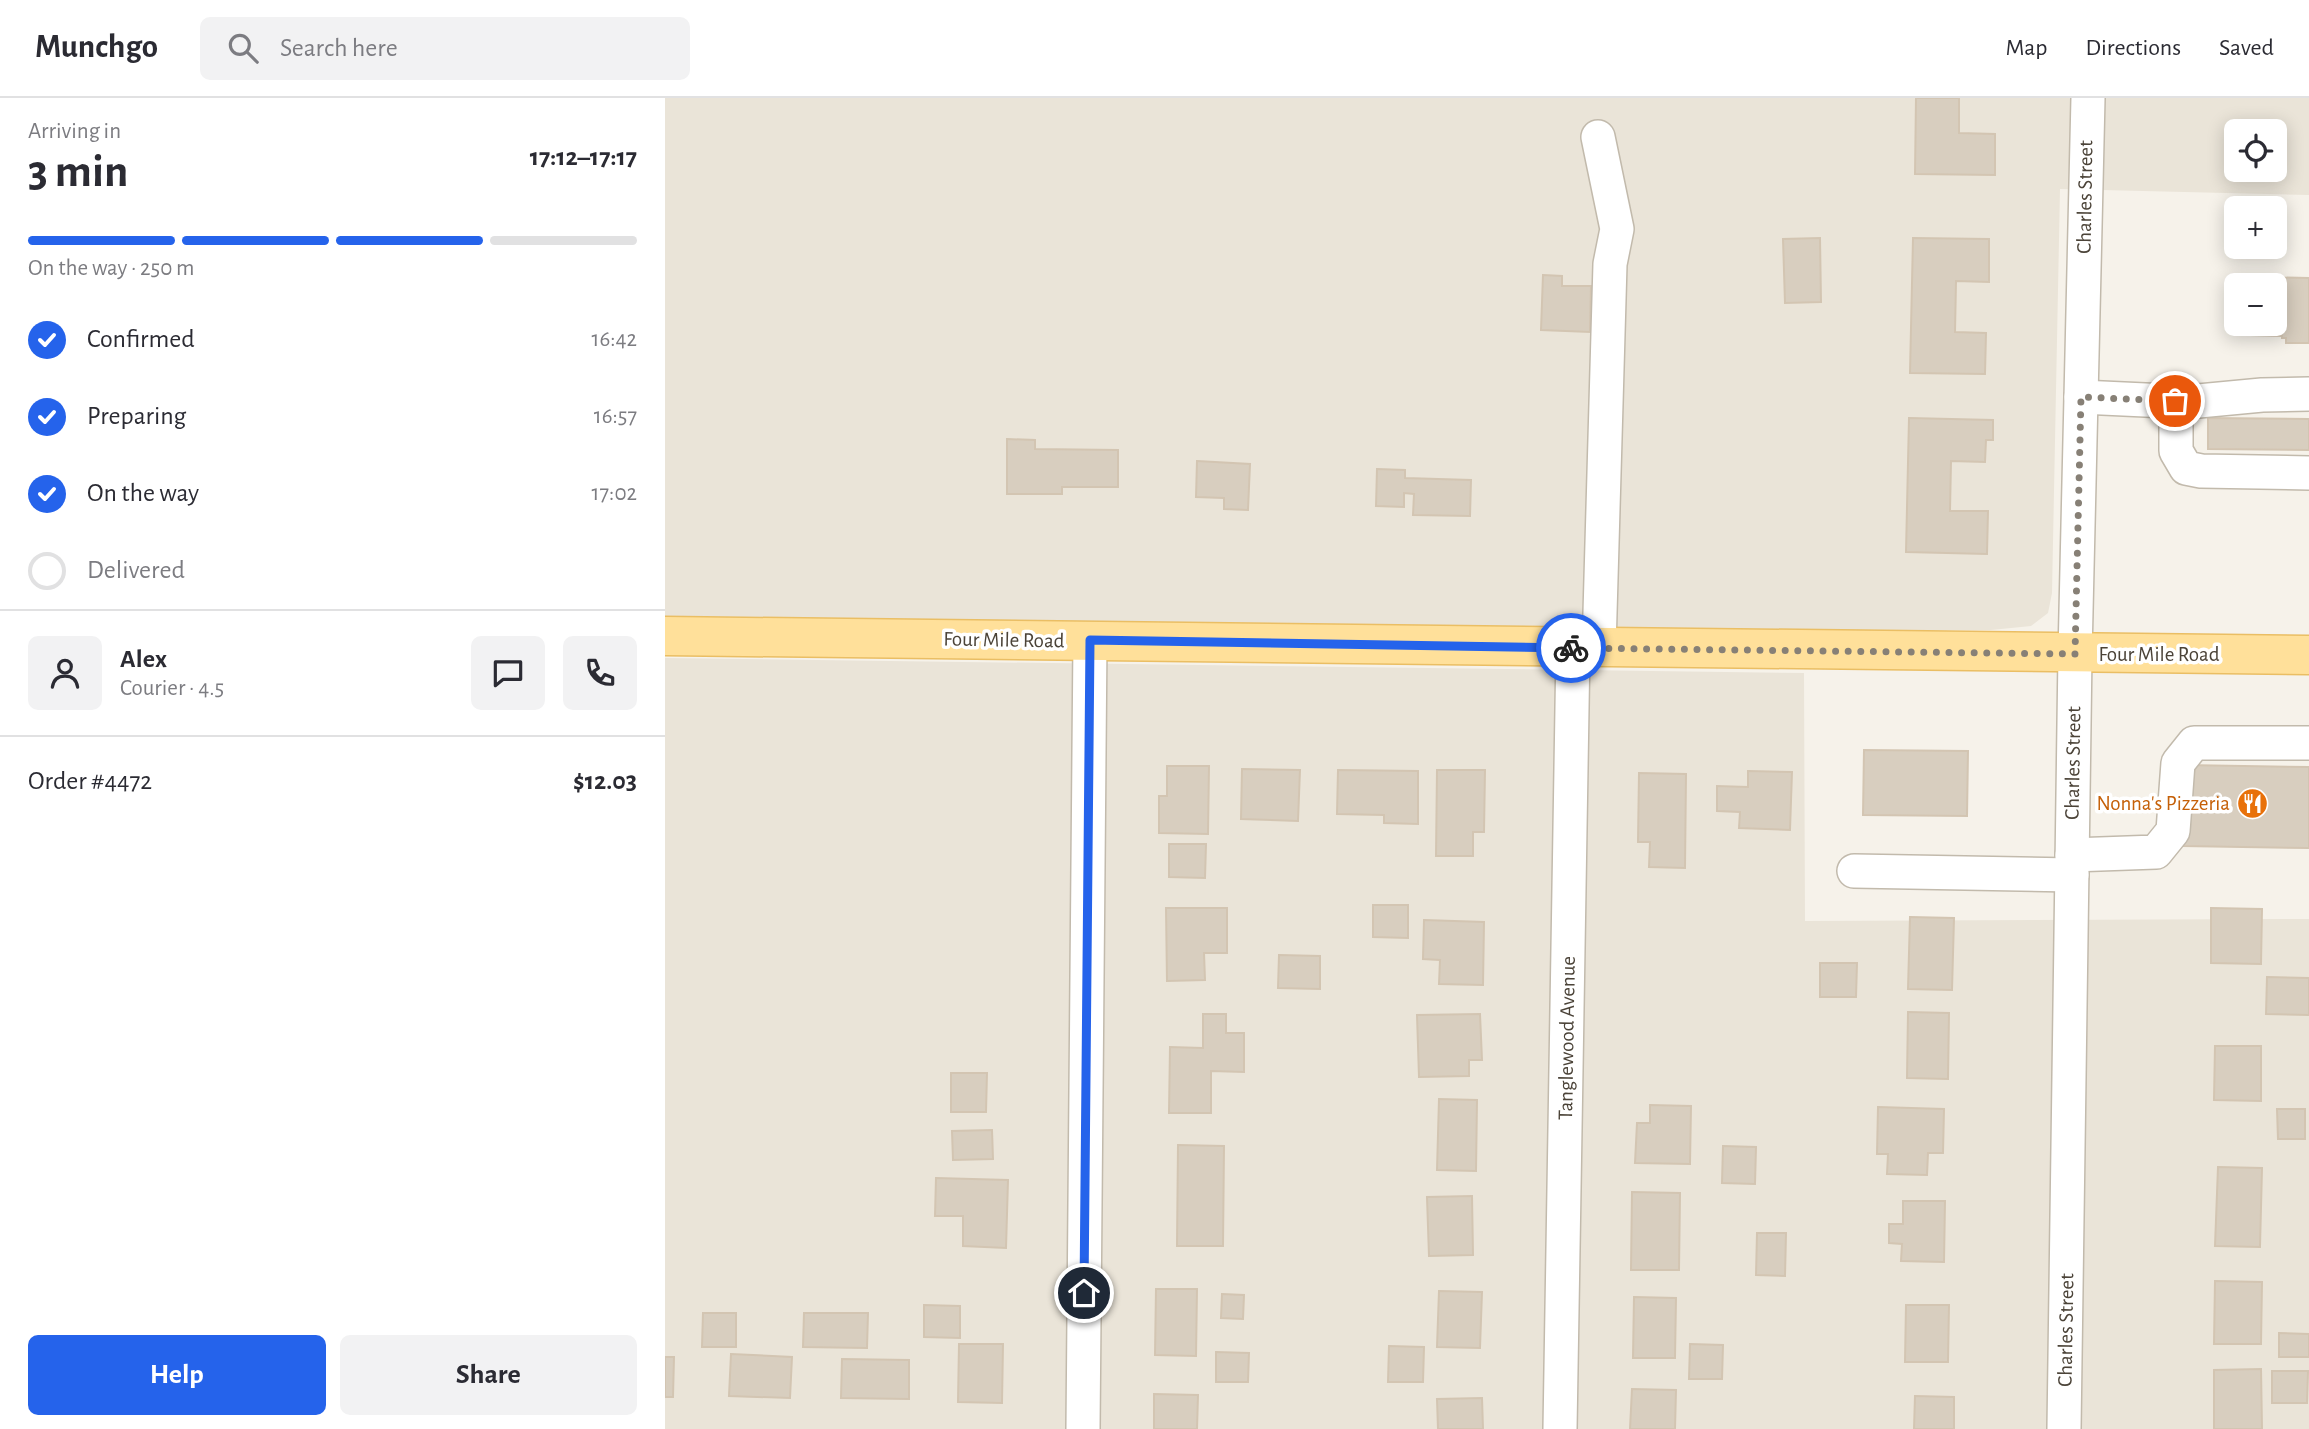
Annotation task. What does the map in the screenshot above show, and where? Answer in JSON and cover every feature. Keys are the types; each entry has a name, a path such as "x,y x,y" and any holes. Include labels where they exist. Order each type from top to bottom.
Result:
{"main road":[{"name":"Four Mile Road","path":"665,636 2309,655"}],"street":[{"name":"Charles Street","path":"2064,1429 2075,654 2088,98"},
{"name":"Tanglewood Avenue","path":"1560,1429 1586,648 1610,264 1617,229 1598,138"},
{"path":"2081,397 2175,401 2309,394"},
{"path":"2175,401 2175,451 2186,468 2201,471 2309,473"},
{"path":"1083,1429 1090,640"},
{"path":"1854,871 2072,865 2157,852 2173,831 2178,763 2194,743 2309,743"}],"shaded area":[{"path":"665,98 2309,98 2309,195 2060,189 2052,593 2048,613 2031,626 1991,630 1498,631 665,620"},
{"path":"665,658 1804,673 1805,921 2309,919 2309,1429 665,1429"}],"building":[{"path":"1916,98 1959,98 1959,133 1995,134 1995,175 1915,174"},
{"path":"1820,238 1821,302 1785,303 1783,239"},
{"path":"1913,238 1989,239 1989,282 1956,281 1955,332 1986,333 1985,374 1910,373"},
{"path":"1543,275 1562,276 1562,286 1591,286 1590,332 1541,330"},
{"path":"2287,278 2309,278 2309,343 2286,343 2286,338 2282,338 2287,336"},
{"path":"1909,418 1993,420 1993,440 1986,440 1985,462 1951,461 1950,511 1988,511 1987,554 1906,552"},
{"path":"2208,418 2309,419 2309,450 2208,449"},
{"path":"1007,439 1035,440 1035,449 1118,450 1118,487 1062,487 1062,494 1007,494"},
{"path":"1197,461 1250,464 1248,510 1224,509 1224,498 1196,497"},
{"path":"1377,469 1405,470 1405,478 1471,480 1470,516 1413,515 1414,494 1404,493 1404,507 1376,506"},
{"path":"1864,750 1968,751 1967,816 1863,815"},
{"path":"2184,765 2309,767 2309,848 2183,846"},
{"path":"1167,766 1209,766 1208,834 1159,833 1159,796 1167,796"},
{"path":"1242,769 1300,770 1298,821 1241,819"},
{"path":"1338,770 1418,771 1418,824 1384,823 1384,815 1337,814"},
{"path":"1437,770 1485,770 1484,832 1473,832 1473,856 1436,856"},
{"path":"1748,771 1792,772 1790,830 1739,828 1740,812 1717,811 1717,786 1748,787"},
{"path":"1639,773 1686,774 1685,868 1649,867 1650,842 1638,842"},
{"path":"1169,844 1206,844 1205,878 1169,877"},
{"path":"1373,905 1408,905 1408,938 1373,937"},
{"path":"1166,908 1227,908 1227,953 1204,953 1205,980 1167,981"},
{"path":"2211,908 2262,909 2261,964 2211,963"},
{"path":"1910,917 1954,918 1952,990 1908,989"},
{"path":"1424,920 1484,922 1483,985 1439,984 1440,960 1423,959"},
{"path":"1279,955 1320,956 1320,989 1278,988"},
{"path":"1820,963 1857,963 1856,997 1820,997"},
{"path":"2267,977 2309,978 2309,1015 2266,1014"},
{"path":"1908,1012 1949,1013 1948,1079 1907,1078"},
{"path":"1203,1014 1226,1014 1226,1033 1244,1033 1244,1072 1211,1071 1211,1113 1169,1113 1170,1047 1203,1048"},
{"path":"1480,1014 1482,1060 1469,1060 1469,1076 1419,1077 1417,1015"},
{"path":"2215,1046 2261,1046 2261,1101 2214,1100"},
{"path":"951,1073 987,1073 986,1112 951,1112"},
{"path":"1439,1099 1477,1100 1476,1171 1437,1170"},
{"path":"1650,1105 1691,1106 1690,1164 1635,1163 1637,1123 1650,1123"},
{"path":"1878,1107 1944,1109 1943,1153 1928,1153 1927,1175 1887,1174 1888,1154 1877,1154"},
{"path":"2277,1109 2305,1109 2305,1139 2278,1139"},
{"path":"992,1130 993,1159 953,1160 952,1131"},
{"path":"1178,1145 1224,1146 1223,1246 1177,1246"},
{"path":"1723,1146 1756,1147 1755,1184 1722,1183"},
{"path":"2218,1167 2262,1168 2260,1247 2215,1246"},
{"path":"936,1178 1008,1180 1006,1248 963,1246 963,1216 935,1216"},
{"path":"1632,1192 1680,1193 1679,1270 1631,1270"},
{"path":"1472,1196 1473,1255 1429,1256 1427,1197"},
{"path":"1903,1201 1945,1201 1944,1262 1901,1261 1902,1244 1889,1243 1889,1224 1903,1224"},
{"path":"1757,1233 1786,1233 1785,1276 1756,1275"},
{"path":"2215,1281 2262,1282 2261,1344 2214,1344"},
{"path":"1156,1289 1197,1289 1196,1356 1155,1355"},
{"path":"1439,1291 1482,1292 1480,1348 1437,1347"},
{"path":"1222,1294 1244,1295 1243,1319 1221,1318"},
{"path":"1634,1297 1676,1298 1675,1358 1633,1358"},
{"path":"924,1305 960,1306 960,1338 924,1337"},
{"path":"1906,1305 1949,1305 1948,1362 1905,1362"},
{"path":"703,1313 736,1313 736,1347 702,1347"},
{"path":"804,1313 868,1313 867,1348 803,1347"},
{"path":"2279,1333 2309,1334 2309,1357 2279,1357"},
{"path":"959,1344 1003,1344 1002,1403 958,1402"},
{"path":"1690,1344 1723,1345 1722,1379 1689,1379"},
{"path":"1389,1346 1424,1347 1423,1382 1388,1382"},
{"path":"1216,1352 1249,1353 1248,1382 1216,1382"},
{"path":"731,1354 792,1357 790,1398 729,1396"},
{"path":"665,1357 674,1357 673,1397 665,1397"},
{"path":"842,1359 909,1360 909,1399 841,1398"},
{"path":"2261,1369 2262,1429 2214,1429 2214,1370"},
{"path":"2272,1371 2308,1371 2307,1403 2272,1403"},
{"path":"1632,1389 1676,1390 1675,1429 1630,1429"},
{"path":"1154,1394 1198,1395 1197,1429 1154,1429"},
{"path":"1915,1396 1954,1397 1954,1429 1914,1429"},
{"path":"1482,1398 1483,1429 1438,1429 1437,1399"}],"way so far":[{"path":"1571,648 2075,654 2081,397 2175,401"}],"place":[{"name":"Nonna's Pizzeria","path":"2253,803"}],"route":[{"path":"1084,1293 1090,640 1571,648"}]}
